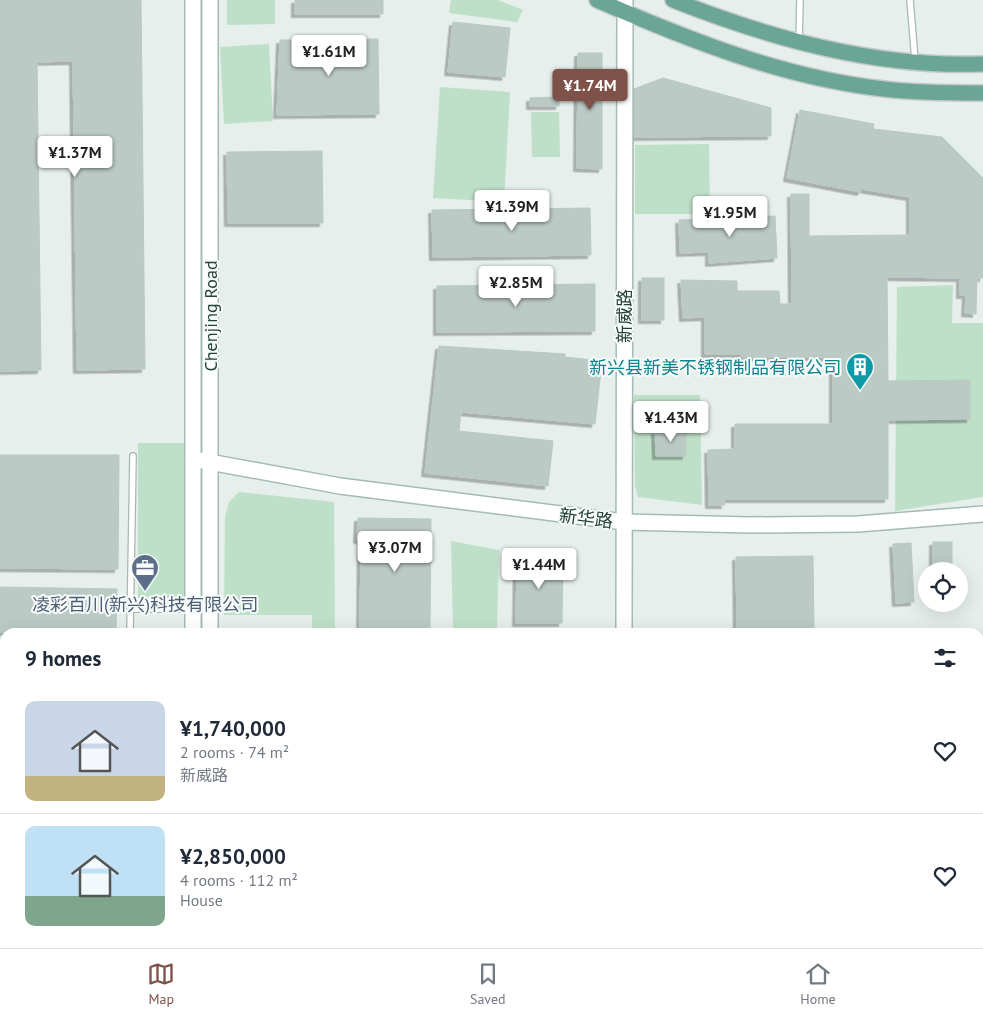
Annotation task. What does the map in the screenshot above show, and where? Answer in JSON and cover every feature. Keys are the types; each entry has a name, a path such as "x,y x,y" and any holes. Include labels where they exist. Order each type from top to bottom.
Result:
{"main road":[{"path":"597,0 625,6 717,49 785,70 883,89 983,93"},
{"path":"673,0 799,43 915,64 983,64"}],"street":[{"name":"Chenjing Road","path":"193,0 193,628"},
{"name":"Chenjing Road","path":"210,0 210,628"},
{"name":"新威路","path":"624,628 625,6"},
{"name":"新华路","path":"193,459 340,486 624,522 750,525 858,524 983,514"}],"lane":[{"path":"799,43 800,0"},
{"path":"910,0 915,64"},
{"path":"130,628 133,456"},
{"path":"130,610 193,610"}],"green space":[{"path":"227,0 275,0 275,24 227,25"},
{"path":"451,0 498,0 523,10 517,22 449,13"},
{"path":"269,44 273,121 224,124 220,47"},
{"path":"440,87 510,92 504,202 433,198"},
{"path":"531,112 559,112 560,157 532,157"},
{"path":"709,144 710,214 635,214 635,145"},
{"path":"953,285 952,323 983,323 983,497 895,511 897,287"},
{"path":"634,395 700,395 702,505 638,497 635,486"},
{"path":"138,443 185,443 186,598 138,598"},
{"path":"239,492 334,502 335,628 312,628 312,615 224,615 225,517 229,502"},
{"path":"451,541 499,550 497,628 453,628"}],"building":[{"path":"0,0 141,0 145,369 77,370 73,61 37,62 41,370 0,371"},
{"path":"295,0 383,0 383,14 295,14"},
{"path":"453,22 510,28 505,77 448,72"},
{"path":"378,39 379,114 277,115 280,40"},
{"path":"578,53 602,53 602,169 577,168"},
{"path":"663,78 771,108 771,136 634,137 634,89"},
{"path":"559,97 559,106 530,106 530,98"},
{"path":"800,110 874,124 873,129 942,137 983,178 983,278 977,278 976,314 965,313 966,295 960,295 960,278 887,277 888,381 970,380 970,419 888,420 888,499 724,499 725,505 709,505 708,450 735,449 735,424 833,424 833,357 742,357 742,354 705,354 705,317 683,318 681,280 737,281 737,291 779,291 780,304 792,304 791,194 809,194 809,236 910,235 910,197 862,189 861,192 787,178"},
{"path":"322,151 323,223 228,223 227,152"},
{"path":"590,208 591,255 433,257 432,210"},
{"path":"775,216 777,258 709,263 709,252 680,253 679,220"},
{"path":"642,278 664,278 664,320 642,320"},
{"path":"595,284 595,331 437,332 437,286"},
{"path":"439,346 565,354 565,357 602,361 595,424 461,412 459,431 553,441 548,486 425,473"},
{"path":"686,430 686,456 656,456 655,431"},
{"path":"0,455 119,455 118,569 0,568"},
{"path":"358,518 431,519 430,628 360,628 361,540 357,540"},
{"path":"933,542 952,542 952,562 933,562"},
{"path":"911,543 914,602 896,603 893,544"},
{"path":"813,556 814,628 737,628 736,557"},
{"path":"517,558 563,558 562,623 516,623"},
{"path":"0,587 117,589 116,628 0,628"}],"place":[{"name":"新兴县新美不锈钢制品有限公司","path":"860,391"},
{"name":"凌彩百川(新兴)科技有限公司","path":"145,592"}]}
